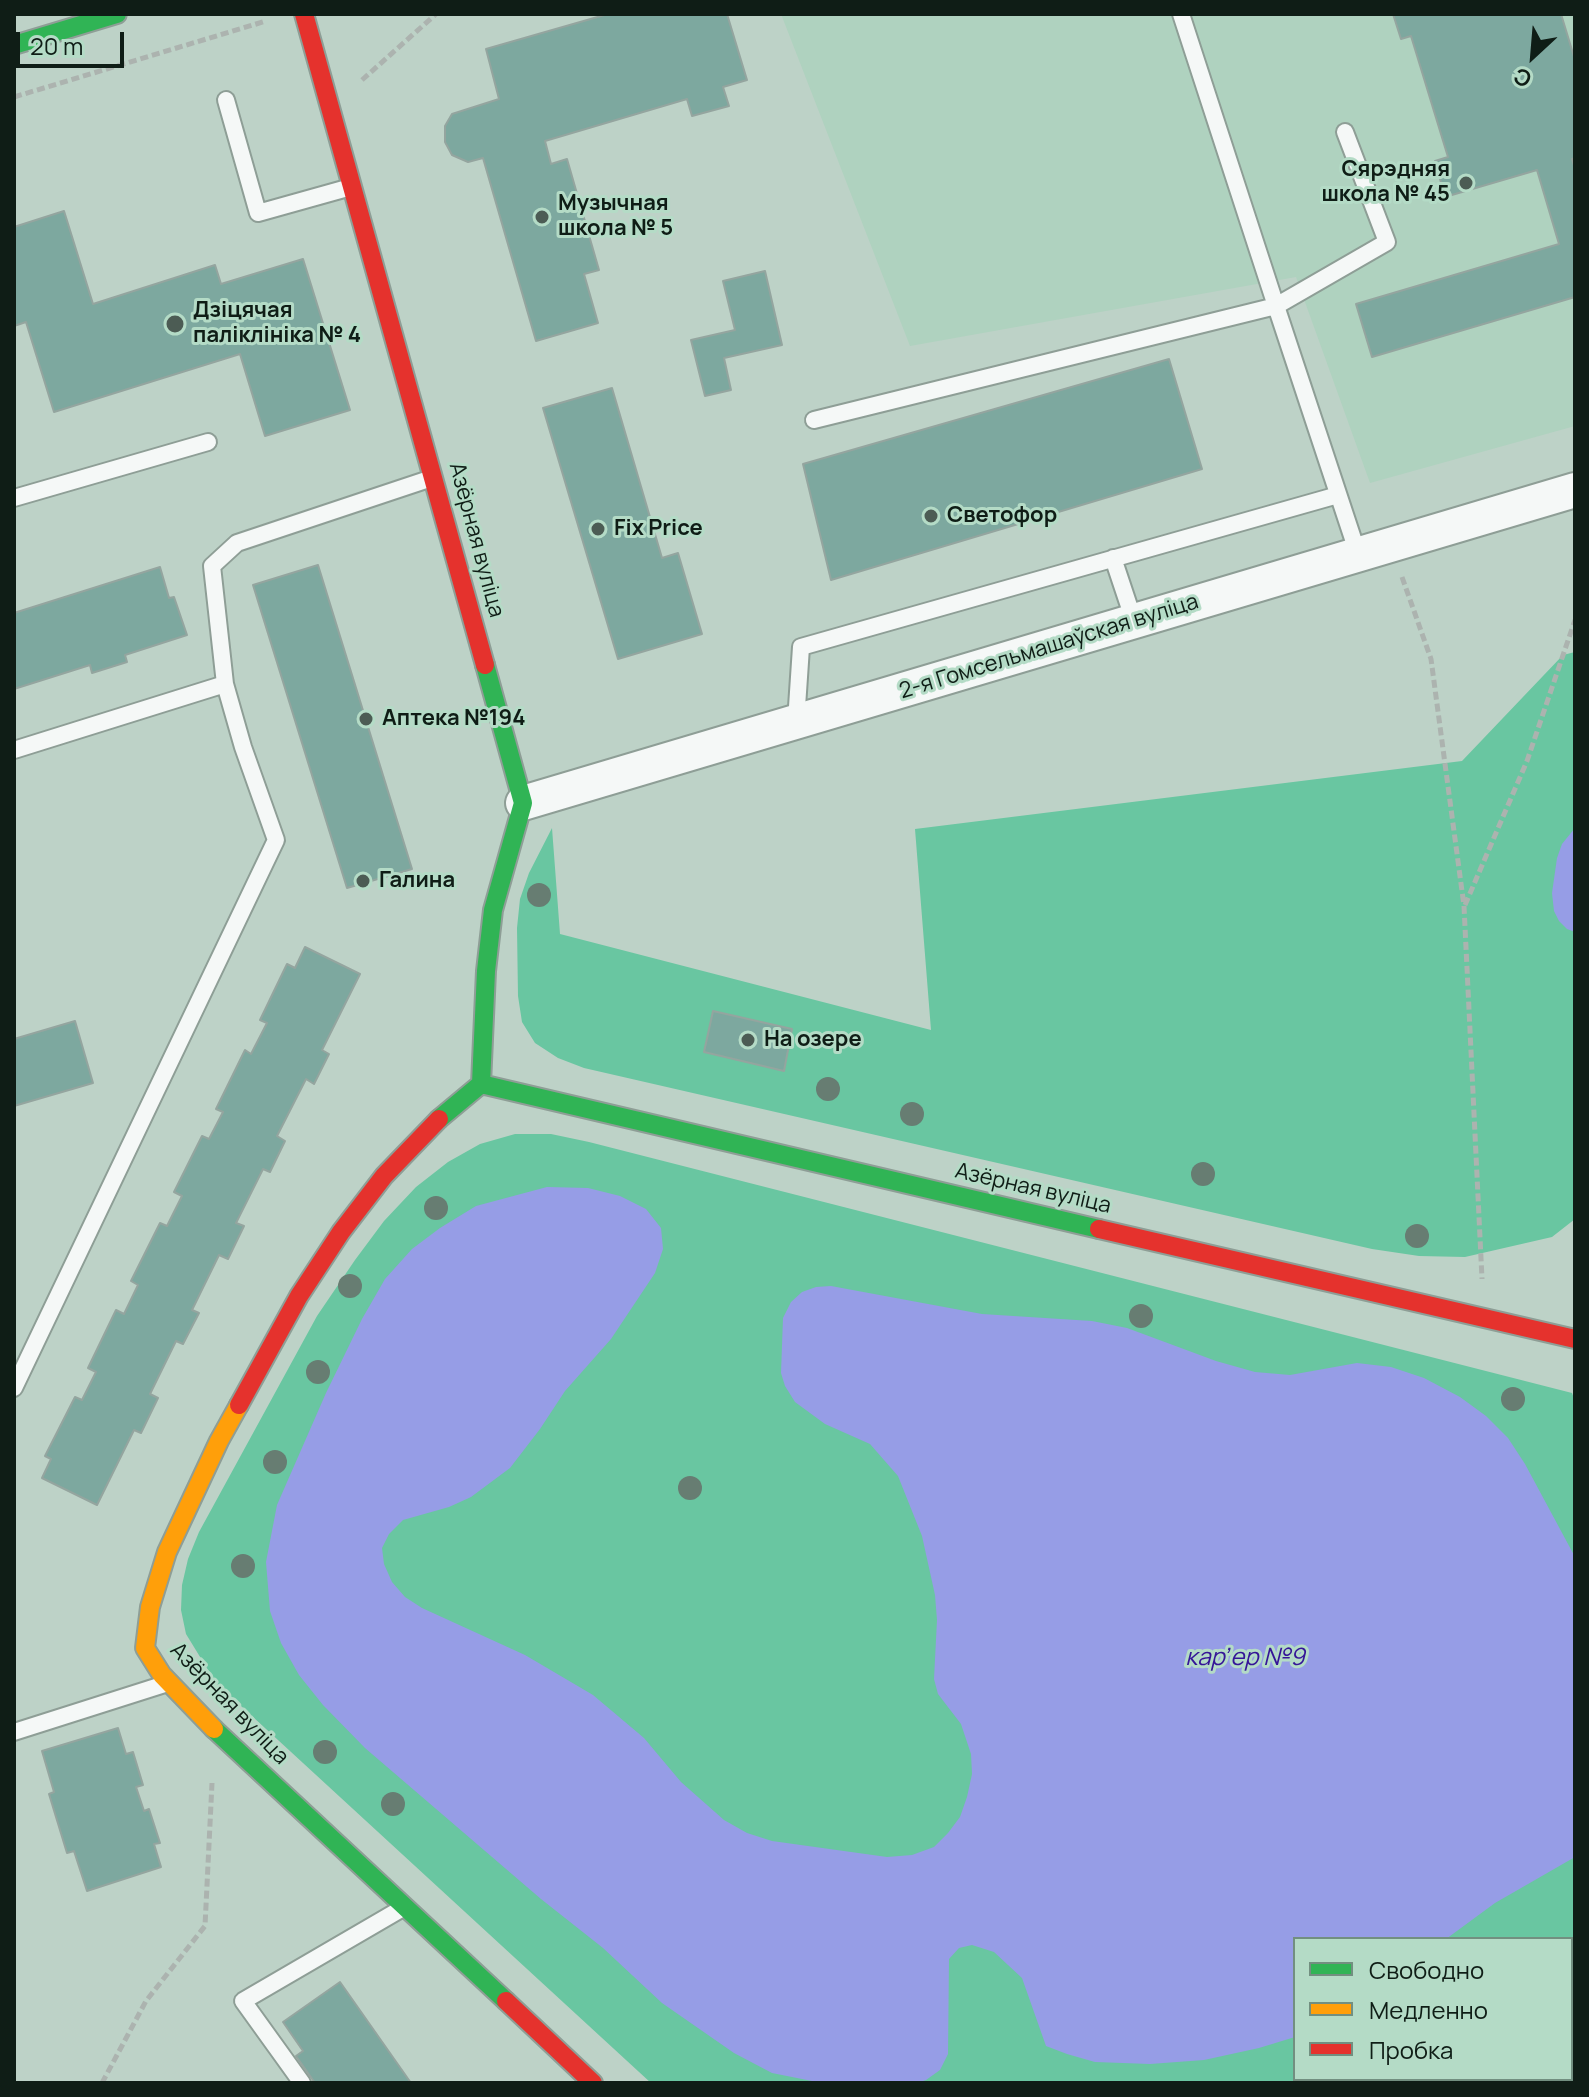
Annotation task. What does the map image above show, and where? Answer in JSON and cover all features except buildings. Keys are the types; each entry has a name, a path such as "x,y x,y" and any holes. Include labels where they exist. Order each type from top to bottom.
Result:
{"street":[{"path":"14,45 117,14"},
{"name":"Азёрная вуліца","path":"304,14 523,803"},
{"name":"2-я Гомсельмашаўская вуліца","path":"523,803 1575,490"},
{"path":"481,1084 486,971 493,910 523,803"},
{"name":"Азёрная вуліца","path":"593,2083 215,1730 169,1683 145,1648 150,1607 167,1552 219,1441 299,1296 341,1232 384,1176 429,1127 481,1084 1575,1339"}],"lane":[{"path":"1181,14 1358,554"},
{"path":"226,100 258,213 353,186"},
{"path":"814,420 1276,306 1387,242 1345,132"},
{"path":"14,498 208,442"},
{"path":"14,1388 276,840 243,747 225,684 212,566 237,543 434,477"},
{"path":"796,722 801,647 1338,495"},
{"path":"1113,558 1134,621"},
{"path":"14,750 225,684"},
{"path":"14,1732 169,1683"},
{"path":"302,2083 243,2001 403,1908"}],"path":[{"path":"331,108 436,14"},
{"path":"14,97 277,18"},
{"path":"1390,545 1431,659 1464,906 1484,1320"},
{"path":"1464,906 1527,761 1575,620"},
{"path":"102,2083 146,2001 205,1926 215,1730"}],"shaded area":[{"path":"781,14 1575,14 1575,426 1370,483 1296,277 910,346"}],"green space":[{"path":"1575,652 1575,1219 1552,1237 1465,1257 1419,1256 1372,1249 584,1068 558,1058 535,1043 522,1022 518,996 517,928 520,899 529,873 552,828 560,934 931,1030 915,829 1462,761 1563,655"},
{"name":"карʼер №9","path":"515,1134 551,1134 589,1142 1572,1393 1575,1401 1575,1964 1573,1966 1573,1937 1293,1937 1293,2081 1392,2081 1389,2083 651,2083 216,1683 186,1634 181,1610 182,1585 188,1559 199,1532 317,1316 384,1221 416,1187 448,1162 480,1144"}],"water":[{"path":"1575,828 1575,932 1559,921 1554,911 1552,893 1557,858 1562,844"},
{"name":"карʼер №9","path":"547,1187 588,1188 620,1196 646,1209 661,1228 663,1249 655,1273 611,1339 565,1391 510,1468 471,1497 449,1507 403,1520 389,1534 382,1548 384,1564 392,1582 405,1597 422,1608 525,1655 593,1695 644,1738 681,1782 724,1820 747,1833 772,1841 887,1857 912,1855 934,1847 960,1817 972,1774 971,1754 961,1724 938,1694 934,1679 935,1595 922,1536 898,1476 870,1444 825,1424 795,1402 781,1373 783,1318 791,1302 802,1292 831,1286 982,1314 1092,1321 1127,1328 1255,1372 1290,1375 1357,1363 1391,1367 1424,1378 1460,1397 1486,1416 1508,1438 1525,1464 1575,1557 1575,1857 1495,1903 1449,1937 1293,1937 1293,2038 1259,2048 1204,2060 1150,2064 1095,2062 1067,2054 1046,2046 1022,1978 994,1952 972,1945 959,1948 949,1959 948,2054 940,2070 926,2080 917,2083 822,2083 772,2073 734,2053 662,2003 603,1948 365,1748 299,1675 281,1643 270,1611 266,1562 277,1505 362,1319 385,1279 412,1249 476,1206"}],"traffic: fast":[{"path":"14,45 117,14"},
{"path":"439,1119 481,1084 486,971 493,910 523,803 485,665"},
{"path":"481,1084 1099,1229"},
{"path":"214,1729 506,2001"}],"traffic: slow":[{"path":"214,1729 162,1675 145,1648 150,1607 167,1552 239,1405"}],"traffic: jam":[{"path":"304,14 485,665"},
{"path":"239,1405 299,1296 341,1232 384,1176 439,1119"},
{"path":"1099,1229 1575,1339"},
{"path":"506,2001 593,2083"}],"place":[{"name":"Сярэдняя школа № 45","path":"1466,183"},
{"name":"Музычная школа № 5","path":"542,217"},
{"name":"Дзіцячая паліклініка № 4","path":"175,324"},
{"name":"Светофор","path":"931,516"},
{"name":"Fix Price","path":"598,529"},
{"name":"Аптека №194","path":"366,719"},
{"name":"Галина","path":"363,881"},
{"name":"На озере","path":"748,1040"}]}
